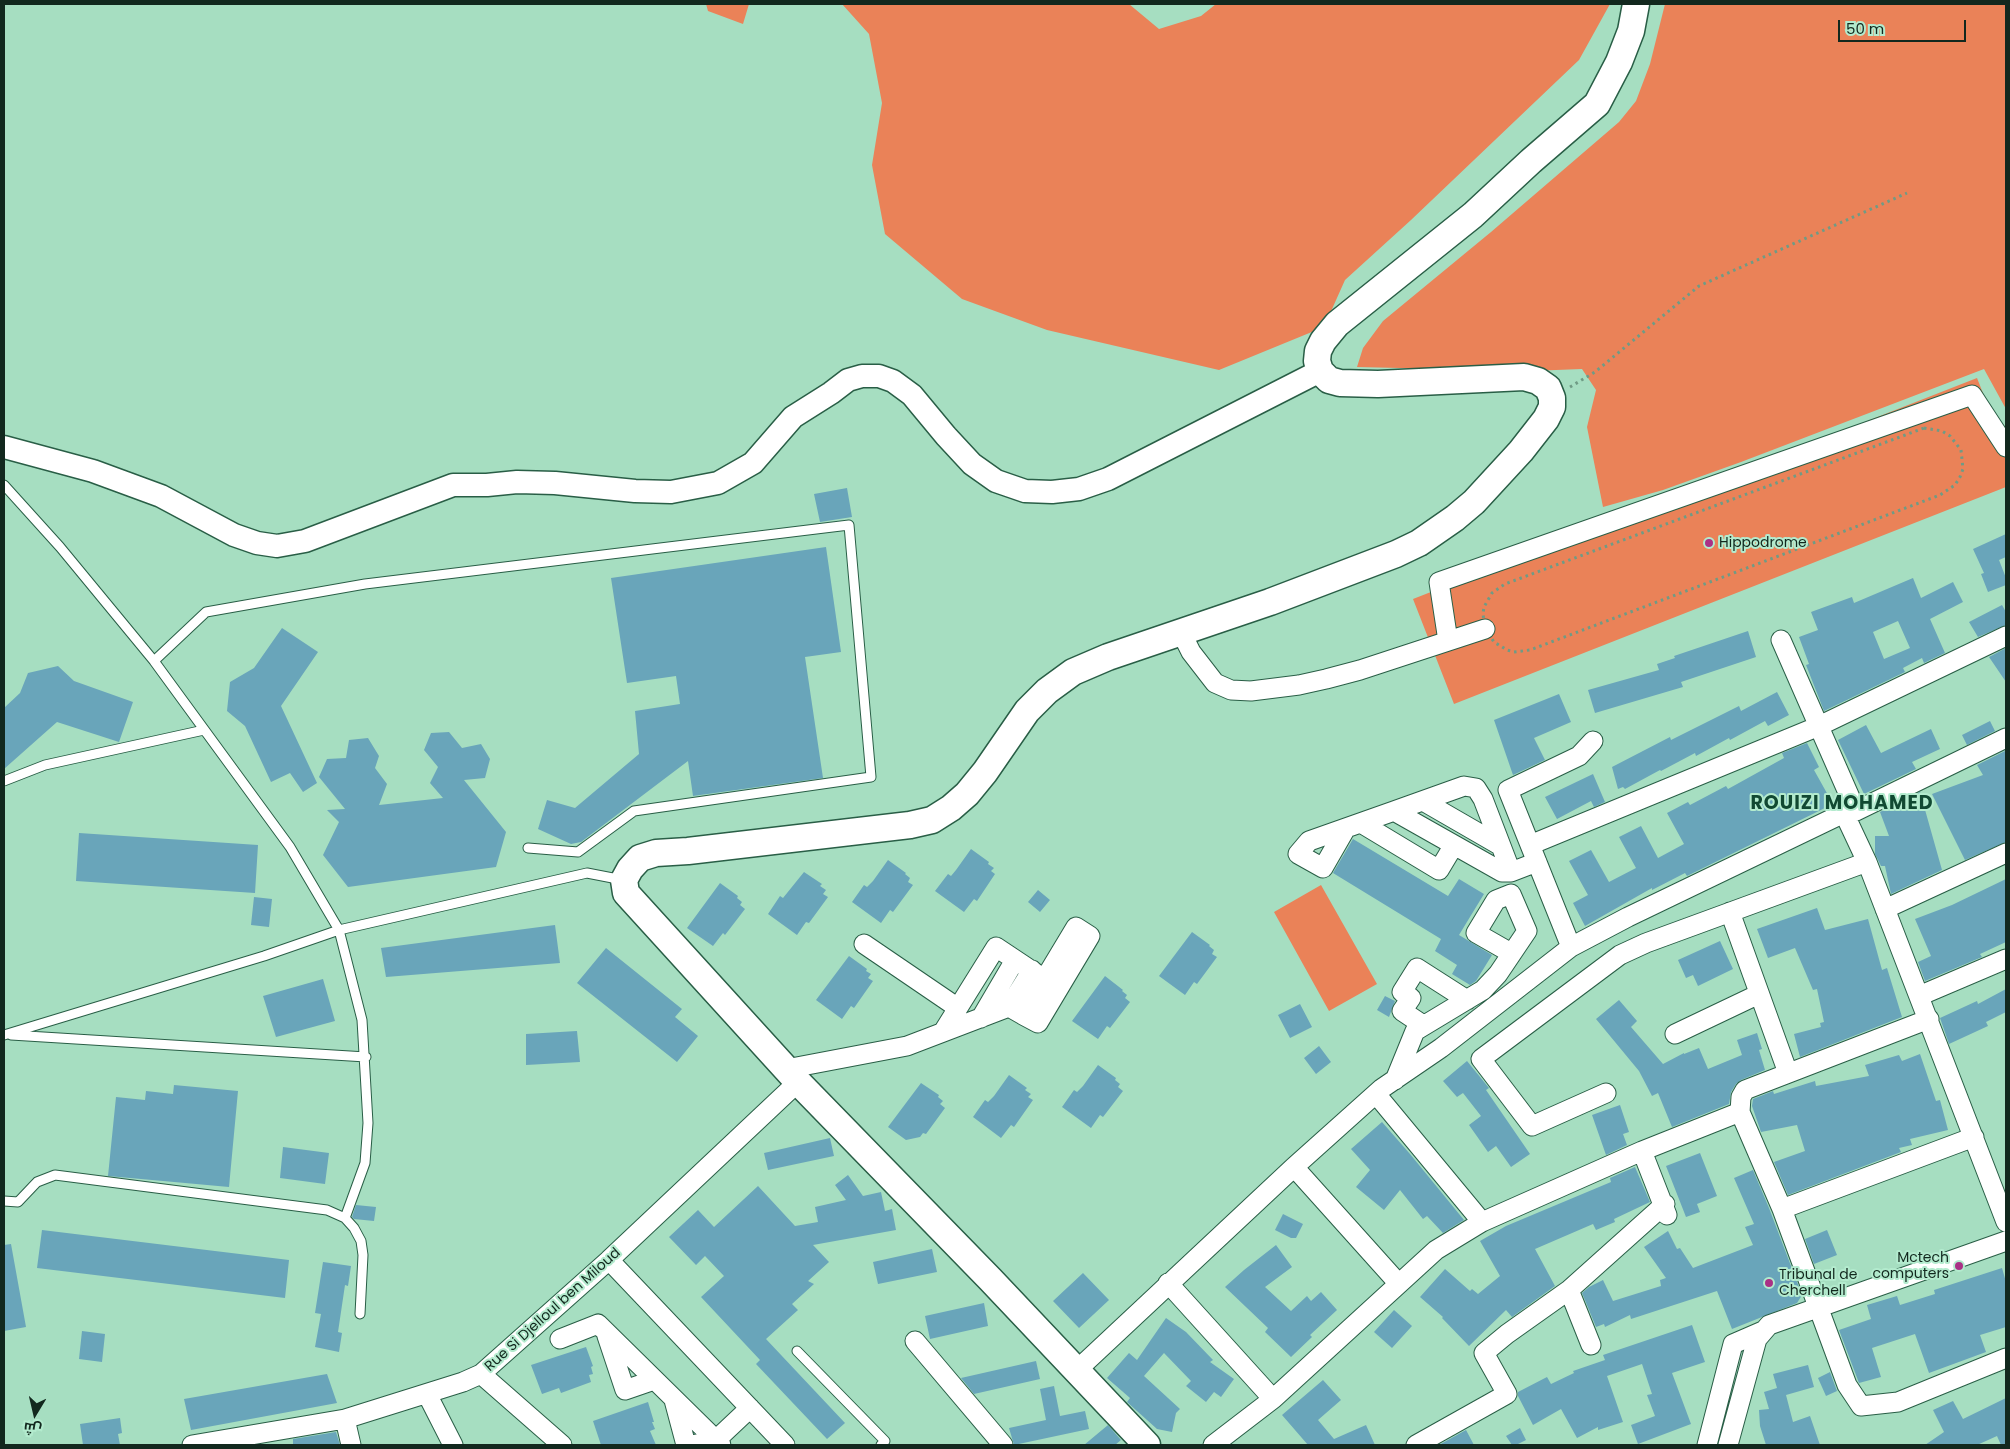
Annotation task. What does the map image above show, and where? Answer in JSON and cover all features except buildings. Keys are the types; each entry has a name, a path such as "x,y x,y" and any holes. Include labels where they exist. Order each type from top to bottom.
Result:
{"main road":[{"path":"1147,1445 990,1279 792,1075 626,893 624,880 630,869 640,858 656,853 688,851 910,825 932,820 951,808 967,794 985,772 1027,711 1046,691 1073,672 1270,602 1396,554 1418,543 1455,518 1496,480 1522,451 1546,419 1552,407 1552,398 1548,388 1538,381 1524,377 1378,384 1340,383 1329,380 1320,371 1317,361 1318,351 1337,324 1473,215 1531,161 1597,104 1619,62 1631,31 1636,4"}],"street":[{"path":"4,447 93,471 161,496 234,535 257,543 277,546 305,541 454,485 526,482 671,492 718,482 753,463 793,417 848,380 862,376 879,376 893,380 912,395 972,464 996,481 1025,491 1052,492 1079,489 1108,479 1320,371"},
{"path":"1448,641 1439,582 1963,398 1972,395 2006,447"},
{"path":"1182,632 1191,652 1214,684 1231,690 1278,688 1326,679 1360,670 1485,629"},
{"path":"1394,811 1502,872 1511,872 1533,854 1819,726 2006,636"},
{"path":"1781,640 1819,726 1884,909 1929,1019 2006,1222"},
{"path":"1076,1371 1168,1283 1376,1094 1441,1048 1571,947 1636,913 2006,738"},
{"path":"1571,947 1508,790 1579,756 1592,741"},
{"path":"1454,845 1439,870 1353,826 1464,786 1476,788 1483,798 1511,872"},
{"path":"1423,801 1501,846"},
{"path":"1884,909 2006,853"},
{"path":"1606,1093 1532,1126 1481,1059 1620,955 1646,943 1867,862"},
{"path":"1730,912 1788,1073"},
{"path":"792,1075 907,1046 980,1018 1016,1011 1038,1023 1090,936 1076,926 1038,975 1016,1011"},
{"path":"864,944 958,1008"},
{"path":"943,1032 996,948 1038,975"},
{"path":"1395,1080 1415,1031 1483,990 1498,974 1511,953"},
{"path":"1919,996 2006,959"},
{"path":"980,1018 1016,960"},
{"path":"1423,1025 1402,1011 1411,998 1402,992 1418,968 1467,1000"},
{"path":"1675,1034 1759,994"},
{"path":"1929,1019 1745,1090 1741,1097 1740,1112 1782,1209 1847,1385 1861,1406 1898,1402 2006,1358"},
{"name":"Rue Si Djelloul ben Miloud","path":"192,1445 345,1419 427,1394 481,1374 609,1260 792,1075"},
{"path":"1376,1094 1482,1222"},
{"path":"1213,1445 1274,1399 1436,1250 1482,1222 1642,1151 1740,1112"},
{"path":"1782,1209 1974,1137"},
{"path":"1416,1445 1508,1394 1484,1353 1507,1334 1569,1290 1666,1210 1642,1151"},
{"path":"1294,1167 1399,1284"},
{"path":"1707,1445 1733,1344 1763,1331 1778,1321 2006,1241"},
{"path":"609,1260 785,1445"},
{"path":"1168,1283 1274,1399"},
{"path":"1569,1290 1592,1345"},
{"path":"560,1339 598,1324 719,1443"},
{"path":"1728,1445 1757,1339 1763,1331"},
{"path":"606,1333 624,1390 654,1380"},
{"path":"915,1341 1003,1445"},
{"path":"481,1374 562,1445"},
{"path":"427,1394 453,1445"},
{"path":"674,1399 686,1445"},
{"path":"692,1445 719,1443 750,1408"},
{"path":"345,1419 351,1445"}],"lane":[{"path":"4,485 60,546 154,661 290,847 339,930 362,1020 366,1057 368,1123 367,1154 363,1174 345,1218"},
{"path":"154,661 206,612 365,584 849,525 871,778 634,811 578,852 528,848"},
{"path":"4,780 44,765 204,730"},
{"path":"5,1035 264,956 339,930 586,873 624,880"},
{"path":"5,1035 366,1057"},
{"path":"4,1201 18,1202 37,1182 54,1176 327,1210 345,1218 354,1228 361,1241 363,1255 360,1314"},
{"path":"797,1351 884,1441 880,1445"}],"path":[{"path":"1552,398 1595,372 1699,286 1907,193"},
{"path":"1934,428 1942,431 1950,436 1961,450 1963,469 1960,477 1955,485 1940,495 1530,650 1514,652 1507,650 1494,642 1485,629 1484,606 1492,593 1504,584 1915,430 1934,428"}],"shaded area":[{"path":"706,4 749,4 743,24 708,11"},
{"path":"842,4 1129,4 1159,29 1201,16 1216,4 1610,4 1579,60 1345,280 1324,327 1219,370 1047,330 962,299 885,234 872,165 882,103 869,34"},
{"path":"1665,4 2006,4 2006,409 1984,369 1741,462 1663,490 1603,507 1587,427 1596,390 1582,369 1530,371 1357,367 1363,348 1383,321 1491,232 1619,122 1636,101 1650,64"},
{"name":"Hippodrome","path":"1977,378 2006,451 2006,487 1454,704 1413,599"},
{"path":"1321,885 1377,984 1329,1011 1274,912"}],"place":[{"name":"Hippodrome","path":"1709,543"},
{"name":"Mctech computers","path":"1959,1266"},
{"name":"Tribunal de Cherchell","path":"1769,1283"}],"district":[{"name":"ROUIZI MOHAMED","path":"1842,804"}]}
